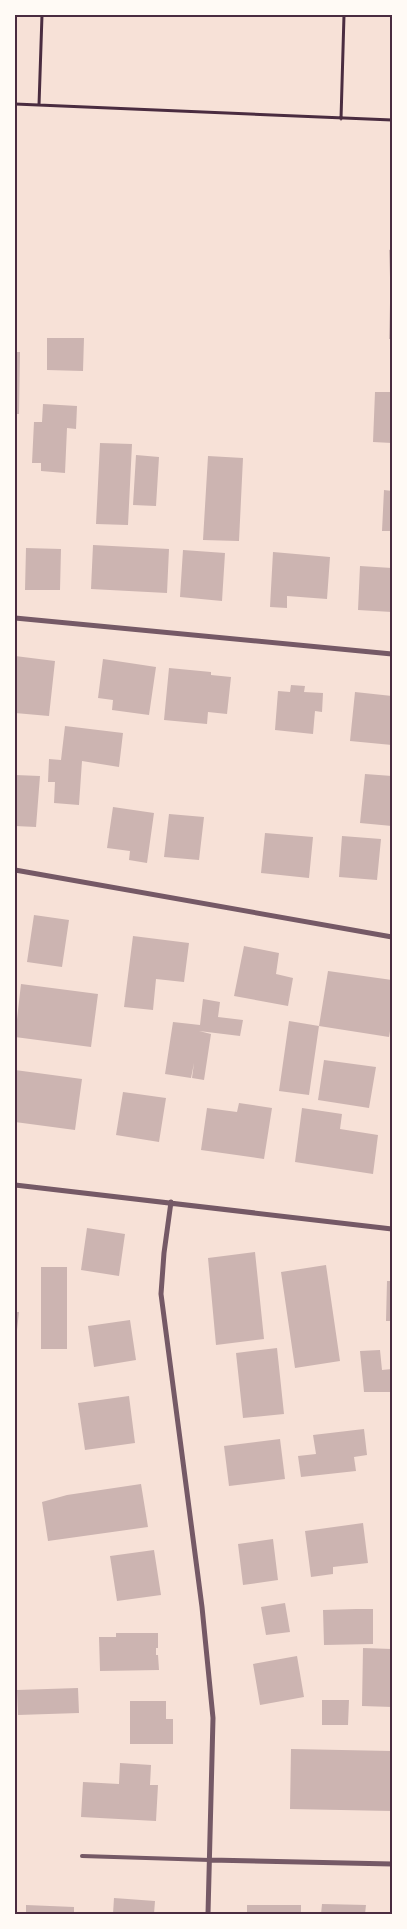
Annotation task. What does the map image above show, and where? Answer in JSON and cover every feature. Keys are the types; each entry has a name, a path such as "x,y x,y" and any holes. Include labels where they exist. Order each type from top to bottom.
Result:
{"street":[{"path":"15,618 392,654"},
{"path":"15,870 392,937"},
{"path":"15,1185 392,1229"},
{"path":"171,1202 161,1294 202,1607 213,1718 208,1914"},
{"path":"210,1860 392,1864"}],"lane":[{"path":"82,1856 210,1860"}],"path":[{"path":"39,105 42,15"},
{"path":"341,118 344,15"},
{"path":"15,104 392,120"}],"building":[{"path":"392,249 392,277 390,277 389,250"},
{"path":"390,303 392,303 392,339 389,339"},
{"path":"47,338 84,338 83,371 47,370"},
{"path":"15,352 20,352 19,414 15,414"},
{"path":"375,392 392,392 392,443 373,442"},
{"path":"43,404 77,406 76,429 67,428 65,473 41,471 41,463 32,463 34,422 42,422"},
{"path":"100,443 132,444 128,525 96,524"},
{"path":"136,455 159,457 156,506 133,505"},
{"path":"208,456 243,458 239,541 203,540"},
{"path":"384,490 392,491 392,531 382,531"},
{"path":"93,545 169,549 167,593 91,589"},
{"path":"26,548 61,549 60,590 25,590"},
{"path":"183,550 225,553 222,601 180,597"},
{"path":"273,552 330,557 327,599 287,596 287,608 270,607"},
{"path":"360,566 392,568 392,612 358,610"},
{"path":"15,656 55,661 49,716 15,713"},
{"path":"103,659 156,667 149,715 112,710 113,700 98,698"},
{"path":"169,668 211,672 211,675 231,677 227,714 208,712 207,724 164,720"},
{"path":"291,685 305,686 304,692 323,693 322,712 315,711 313,734 275,730 278,691 290,692"},
{"path":"355,692 392,696 392,745 350,741"},
{"path":"65,726 123,733 119,767 82,761 79,805 54,803 55,782 48,782 49,759 61,760"},
{"path":"365,774 392,776 392,826 360,823"},
{"path":"15,775 40,776 36,827 15,826"},
{"path":"113,807 154,813 147,863 129,860 130,851 107,848"},
{"path":"169,814 204,817 199,860 164,857"},
{"path":"265,833 313,837 309,878 261,873"},
{"path":"342,836 381,839 377,880 339,877"},
{"path":"34,915 69,920 62,967 27,962"},
{"path":"133,936 189,943 184,982 156,979 153,1010 124,1007"},
{"path":"244,946 279,953 276,974 293,978 288,1006 234,996"},
{"path":"328,971 392,980 392,1019 389,1037 319,1026"},
{"path":"21,984 98,994 91,1047 15,1037"},
{"path":"203,999 220,1002 218,1017 243,1020 240,1036 199,1031 211,1034 204,1080 192,1078 194,1063 191,1078 165,1074 173,1022 200,1025"},
{"path":"289,1021 319,1026 309,1095 279,1091"},
{"path":"324,1060 376,1067 369,1108 318,1100"},
{"path":"15,1070 82,1079 75,1130 15,1122"},
{"path":"123,1092 166,1098 159,1142 116,1135"},
{"path":"239,1103 272,1108 264,1159 201,1150 207,1108 237,1112"},
{"path":"302,1108 342,1114 340,1129 378,1135 373,1174 295,1162"},
{"path":"87,1228 125,1234 119,1276 81,1270"},
{"path":"255,1252 264,1339 216,1345 208,1258"},
{"path":"326,1265 340,1361 295,1368 281,1272"},
{"path":"41,1267 67,1267 67,1349 41,1349"},
{"path":"387,1281 392,1281 392,1321 386,1321"},
{"path":"15,1312 19,1312 16,1339 15,1339"},
{"path":"130,1320 136,1360 94,1367 88,1326"},
{"path":"277,1348 284,1414 243,1418 236,1353"},
{"path":"380,1350 382,1370 392,1369 392,1392 364,1392 360,1351"},
{"path":"129,1396 135,1443 85,1450 78,1403"},
{"path":"364,1429 367,1455 354,1457 356,1471 301,1477 298,1456 316,1454 313,1435"},
{"path":"280,1439 285,1479 229,1486 224,1446"},
{"path":"141,1484 148,1527 48,1541 42,1502 67,1495"},
{"path":"363,1523 368,1563 333,1567 333,1574 311,1577 305,1531"},
{"path":"273,1539 278,1580 243,1585 238,1544"},
{"path":"154,1550 161,1595 117,1601 110,1556"},
{"path":"285,1603 290,1632 266,1635 261,1607"},
{"path":"373,1609 373,1644 324,1645 323,1610"},
{"path":"116,1633 158,1633 156,1655 158,1655 159,1670 100,1671 99,1637 116,1637"},
{"path":"363,1648 392,1649 392,1707 362,1706"},
{"path":"297,1656 304,1697 260,1705 253,1664"},
{"path":"78,1688 79,1713 18,1715 17,1690"},
{"path":"322,1700 349,1700 348,1725 322,1725"},
{"path":"130,1701 166,1701 166,1719 173,1719 173,1744 130,1744"},
{"path":"291,1749 392,1751 392,1811 290,1809"},
{"path":"120,1763 151,1765 150,1785 158,1785 156,1821 81,1817 83,1782 119,1784"},
{"path":"114,1898 155,1901 154,1914 113,1914"},
{"path":"322,1904 366,1905 365,1914 321,1914"},
{"path":"26,1905 74,1907 74,1914 26,1914"},
{"path":"247,1905 301,1905 301,1914 247,1914"}]}
